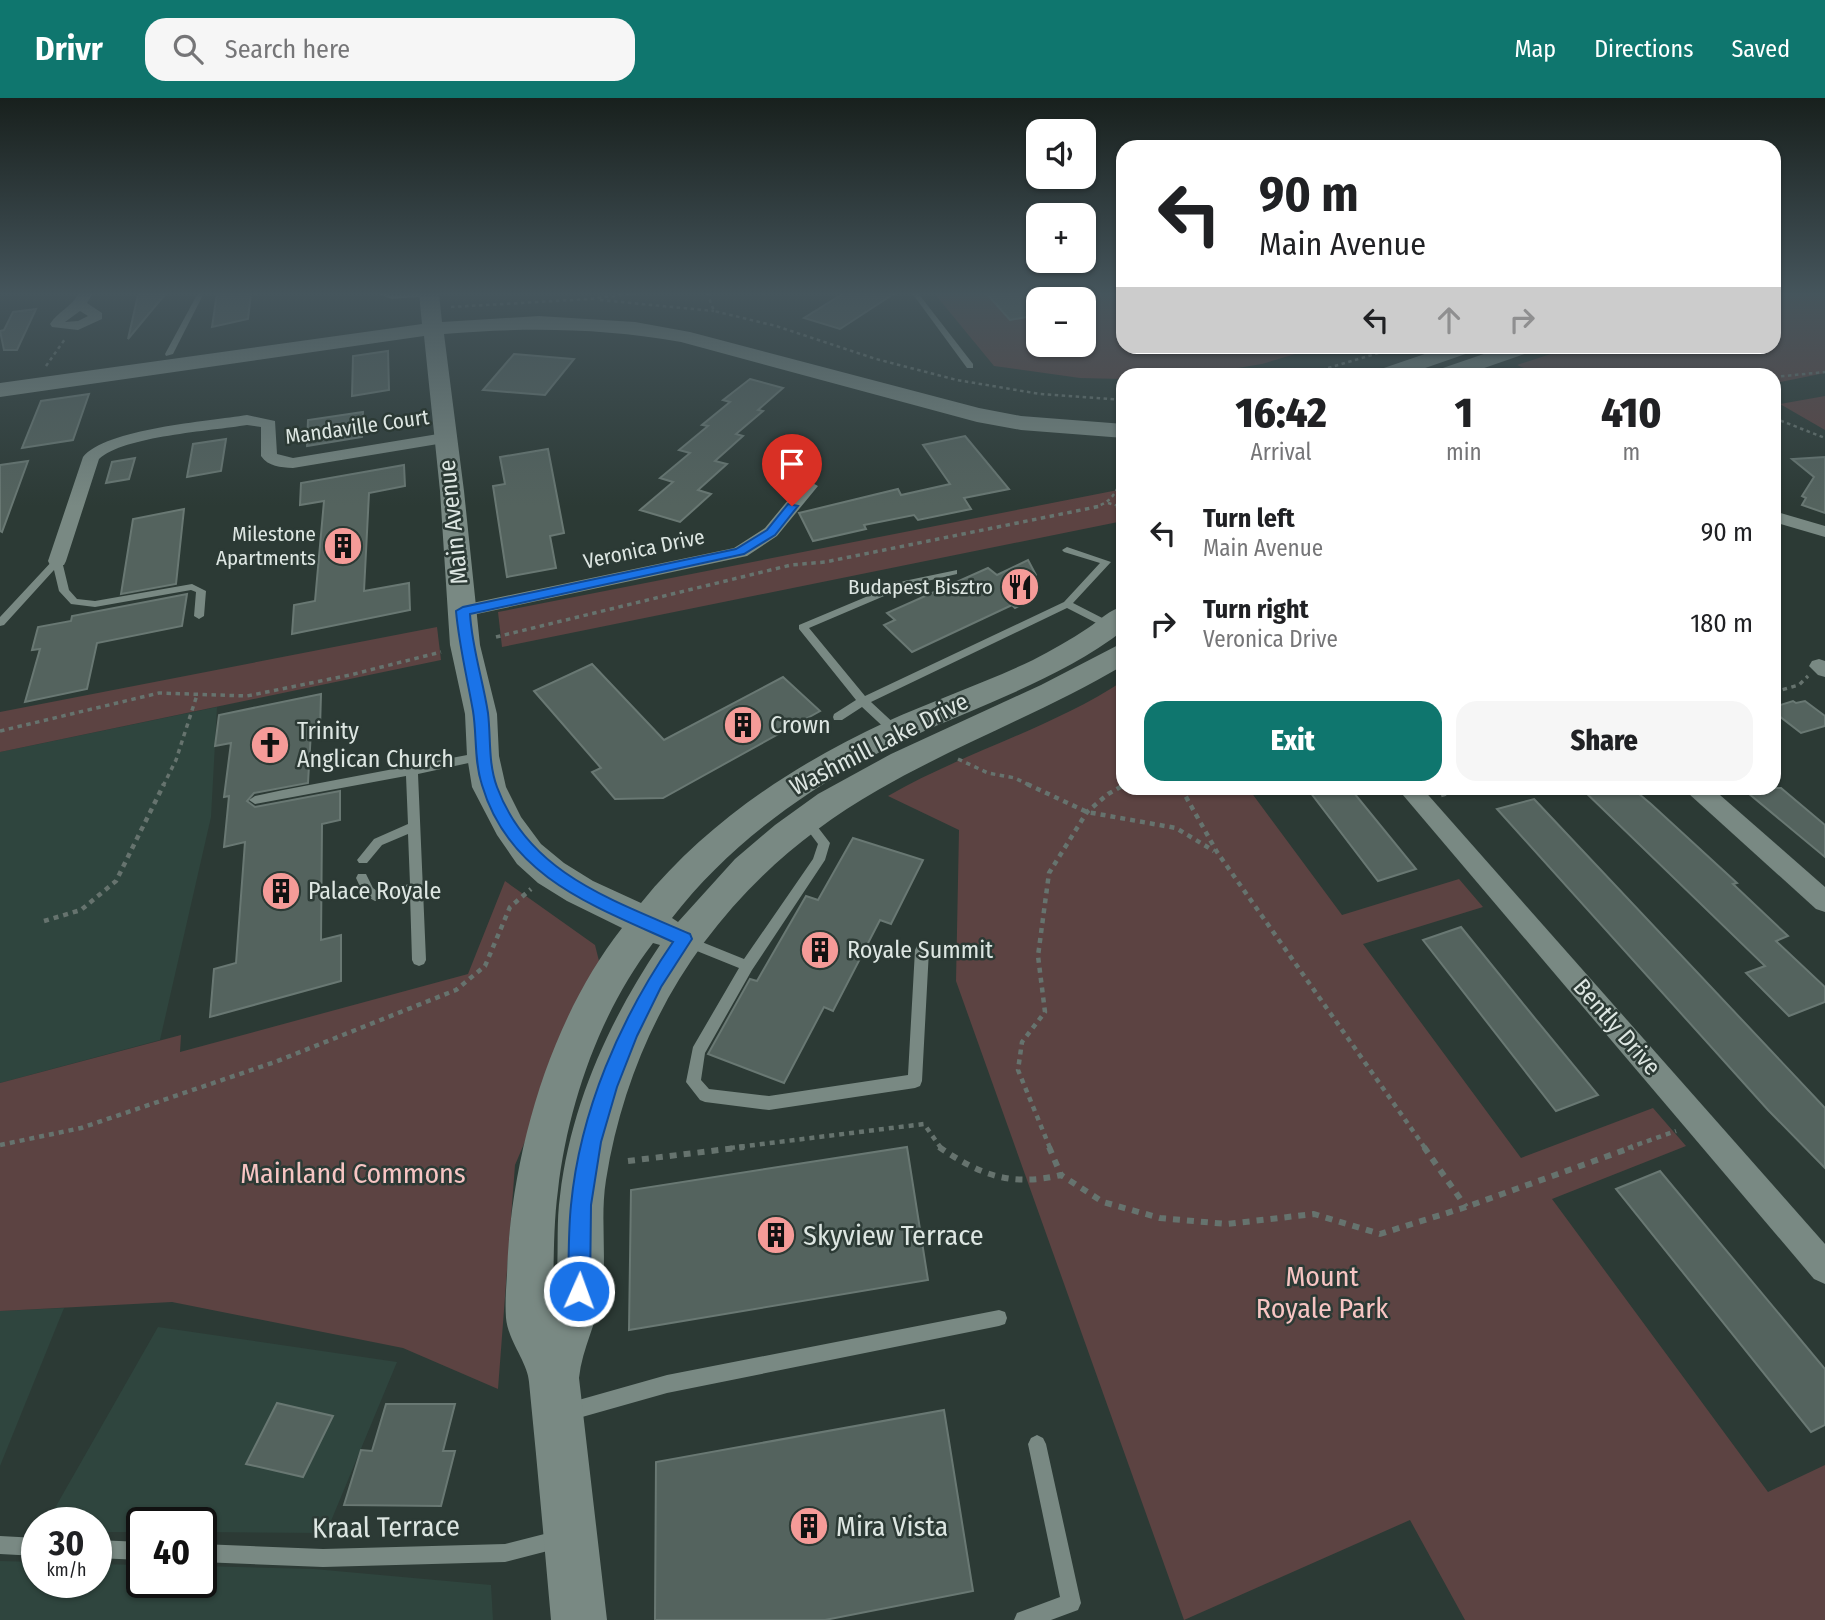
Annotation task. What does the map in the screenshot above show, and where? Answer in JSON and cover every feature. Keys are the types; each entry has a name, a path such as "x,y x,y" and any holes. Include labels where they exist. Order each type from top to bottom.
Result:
{"main road":[{"path":"0,377 98,364"},
{"path":"0,390 136,364"},
{"name":"Main Avenue","path":"436,364 466,645 481,714 483,756 489,787 509,826 529,854 551,873 580,891 684,939"},
{"path":"783,364 966,413 1021,423 1116,433"},
{"path":"847,364 957,394 1033,409 1116,414"},
{"name":"Washmill Lake Drive","path":"579,1620 556,1395 530,1324 530,1226 540,1160 555,1102 575,1044 602,989 645,923 692,869 783,792 895,731 1116,633"},
{"name":"Washmill Lake Drive","path":"556,1395 579,1291 581,1205 592,1142 608,1087 629,1034 655,982 684,939 754,862 806,820 869,780 994,721 1116,634"}],"street":[{"name":"Mandaville Court","path":"57,561 91,457 112,443 247,420 261,421 269,424 269,456 276,461 293,463 444,438"},
{"name":"Veronica Drive","path":"463,611 740,552 771,532 809,485"},
{"path":"1781,518 1825,532"},
{"name":"Bently Drive","path":"1415,795 1825,1268"},
{"path":"1705,795 1825,902"}],"lane":[{"path":"838,717 863,701 1067,604 1106,562 1066,550"},
{"path":"57,561 64,591 74,602 95,604 192,587 201,591 199,617"},
{"path":"0,623 57,561"},
{"path":"895,731 863,701 803,627 907,583 954,572"},
{"path":"1067,604 1116,629"},
{"path":"255,800 316,786 412,773 483,756"},
{"path":"412,773 419,960"},
{"path":"806,820 824,843 818,860 747,966 698,1052 693,1082 705,1094 769,1103 915,1081 922,950"},
{"path":"363,860 378,842 414,826"},
{"path":"362,878 368,891 375,896 416,888"},
{"path":"684,939 747,966"},
{"path":"556,1395 667,1384 999,1318"},
{"path":"1024,1620 1071,1604 1037,1444"},
{"name":"Kraal Terrace","path":"217,1554 323,1558 505,1553 570,1536"},
{"path":"0,1545 21,1546"}],"path":[{"path":"42,372 48,364"},
{"path":"892,364 1007,391 1116,399"},
{"path":"1781,376 1825,372"},
{"path":"1781,421 1825,439"},
{"path":"1108,503 1116,486"},
{"path":"496,637 600,609 750,577 793,563 825,562 1108,503 1116,506"},
{"path":"0,731 159,693 247,696 350,675 445,650"},
{"path":"1781,690 1799,685 1822,668"},
{"path":"44,921 81,910 117,881 176,760 197,695"},
{"path":"958,758 988,773 1015,778 1087,812 1176,828 1217,852"},
{"path":"1116,790 1087,812 1049,873 1038,956 1045,1012 1022,1042 1018,1070 1061,1175 1103,1202 1160,1218 1227,1224 1314,1214 1380,1234 1466,1207 1700,1122"},
{"path":"1185,795 1217,852 1466,1207"},
{"path":"0,1145 81,1128 288,1057 456,990 485,966 510,907 551,873"},
{"path":"628,1161 924,1124 938,1146 964,1164 994,1177 1035,1181 1061,1175"}],"shaded area":[{"path":"217,707 211,817 160,1040 0,1083 0,752"},
{"path":"64,1308 0,1466 0,1311"},
{"path":"158,1327 397,1362 326,1533 217,1532 217,1507 126,1507 126,1532 112,1532 112,1507 56,1507"},
{"path":"0,1561 21,1562 21,1598 112,1598 112,1564 126,1565 126,1598 217,1598 217,1566 314,1569 491,1585 493,1620 0,1620"}],"green space":[{"path":"992,364 1262,364 1238,368 1116,368 1116,379 1080,378"},
{"path":"1825,364 1825,373 1781,382 1781,368 1523,368 1517,365"},
{"path":"1825,396 1825,430 1781,405"},
{"path":"1116,490 1116,522 502,647 498,612"},
{"path":"437,627 441,660 0,752 0,712"},
{"name":"Mount Royale Park","path":"1116,685 1116,795 1253,795 1342,915 1459,879 1483,907 1363,944 1521,1158 1653,1108 1686,1146 1552,1199 1768,1492 1825,1465 1825,1620 1465,1620 1410,1520 1184,1620 956,981 959,830 888,796 1095,698"},
{"name":"Mainland Commons","path":"505,881 595,945 600,965 515,1165 498,1389 403,1348 172,1302 0,1311 0,1083 181,1035 180,1052 468,974"}],"building":[{"path":"353,364 388,364 389,390 352,396"},
{"path":"505,364 570,364 545,395 483,390"},
{"path":"750,379 783,388 758,410 763,411 736,434 743,436 715,461 727,464 698,490 711,494 680,522 640,510 673,482 660,478 690,453 679,450 708,426 702,425 730,402 723,400"},
{"path":"89,394 73,440 22,448 41,401"},
{"path":"363,412 362,437 307,446 308,420"},
{"path":"965,436 1009,489 964,498 971,509 918,520 914,515 864,525 866,529 813,541 799,513 898,489 901,495 950,484 923,445"},
{"path":"226,439 221,471 187,477 193,444"},
{"path":"548,449 564,533 550,536 556,568 507,577 493,486 505,484 500,457"},
{"path":"1825,457 1825,513 1802,505 1806,498 1802,496 1814,477 1792,459"},
{"path":"135,458 129,479 106,483 112,462"},
{"path":"28,461 2,532 0,465"},
{"path":"404,465 405,486 369,493 364,591 409,583 410,610 292,634 294,605 315,601 324,501 300,505 301,483"},
{"path":"184,509 176,584 121,594 133,519"},
{"path":"1028,560 1036,575 1036,584 1027,602 1015,608 1012,605 912,652 884,625 895,620 887,613 988,568 997,575"},
{"path":"187,594 182,626 97,643 87,689 25,702 40,649 32,650 38,627 71,621 72,616"},
{"name":"Crown","path":"592,664 664,740 783,677 820,711 663,798 615,799 592,772 601,768 534,691"},
{"name":"Palace Royale","path":"321,694 320,729 311,731 308,783 254,793 247,801 255,807 340,791 340,820 322,824 321,940 341,935 341,981 210,1017 214,969 236,963 245,842 224,847 229,796 224,797 231,743 215,746 219,715"},
{"path":"1805,701 1825,716 1825,726 1801,733 1781,717 1781,705"},
{"path":"1781,788 1825,825 1825,857 1750,795 1781,795"},
{"path":"1312,795 1356,795 1416,869 1378,881"},
{"path":"1588,795 1640,795 1651,804 1737,883 1733,884 1788,936 1776,941 1825,987 1825,1002 1789,1016 1746,973 1765,966"},
{"path":"1534,799 1825,1108 1825,1168 1768,1110 1497,809"},
{"name":"Royale Summit","path":"853,838 923,860 891,924 880,920 833,1011 824,1007 784,1083 708,1054 750,979 757,981 806,896 818,900"},
{"path":"1461,927 1598,1095 1556,1111 1423,940"},
{"name":"Skyview Terrace","path":"907,1147 928,1280 629,1330 631,1190"},
{"path":"1660,1171 1825,1369 1825,1425 1811,1432 1616,1189"},
{"path":"277,1403 333,1416 303,1477 246,1464"},
{"path":"386,1404 455,1404 443,1451 455,1451 441,1506 344,1505 361,1450 372,1451"},
{"name":"Mira Vista","path":"944,1410 973,1591 825,1620 655,1620 656,1462"}],"place":[{"name":"Milestone Apartments","path":"343,546"},
{"name":"Budapest Bisztro","path":"1020,587"},
{"name":"Crown","path":"743,725"},
{"name":"Trinity Anglican Church","path":"270,745"},
{"name":"Palace Royale","path":"281,891"},
{"name":"Royale Summit","path":"820,950"},
{"name":"Skyview Terrace","path":"776,1235"},
{"name":"Mira Vista","path":"809,1526"}],"route":[{"path":"579,1291 581,1205 592,1142 608,1087 629,1034 655,982 684,939 601,902 551,873 529,854 509,826 489,787 483,756 481,714 466,645 463,611 740,552 771,532 792,506"}]}
